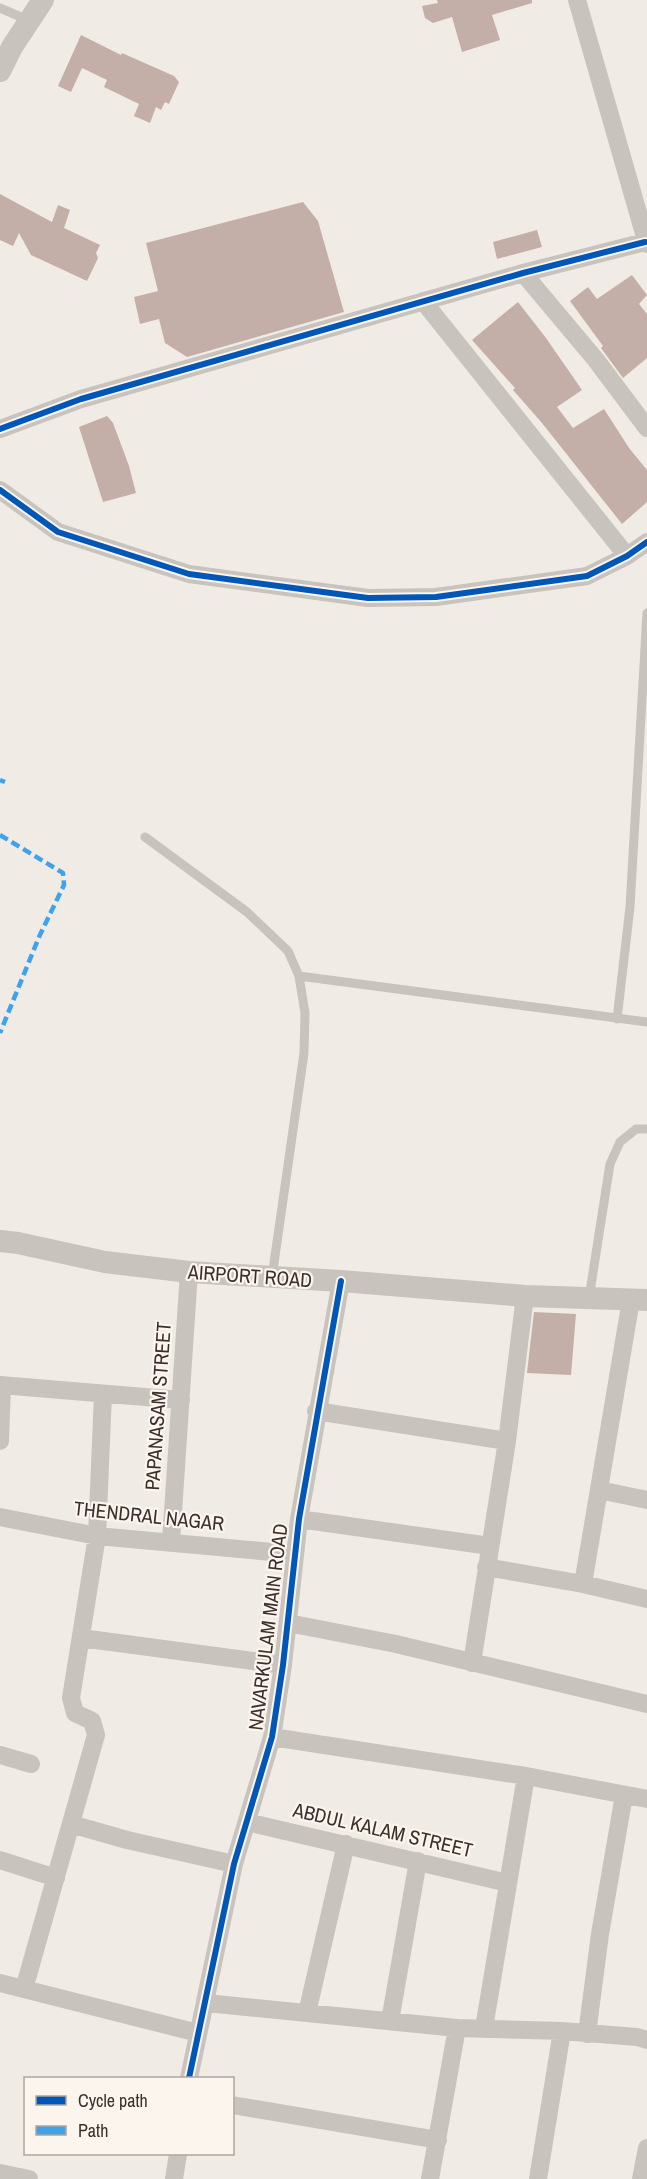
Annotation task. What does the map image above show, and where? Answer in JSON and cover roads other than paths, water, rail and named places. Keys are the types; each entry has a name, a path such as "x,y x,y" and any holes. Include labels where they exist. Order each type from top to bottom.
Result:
{"street":[{"path":"0,71 12,47 43,0"},
{"path":"0,429 81,399 523,273 646,243 577,0"},
{"path":"523,273 596,360 647,428"},
{"path":"423,301 627,556"},
{"path":"0,490 58,532 189,574 368,598 436,597 587,576 627,556 647,542"},
{"name":"AIRPORT ROAD","path":"0,1241 105,1263 189,1272 341,1281 525,1296 639,1300"},
{"name":"PAPANASAM STREET","path":"171,1542 189,1272"},
{"name":"NAVARKULAM MAIN ROAD","path":"189,2077 234,1864 272,1737 283,1665 299,1519 316,1411 341,1281"},
{"path":"472,1663 507,1441 525,1296"},
{"path":"582,1584 599,1490 639,1300"},
{"path":"0,1441 1,1386 181,1400"},
{"path":"24,1989 96,1735 92,1721 75,1713 71,1698 97,1536 103,1394"},
{"path":"316,1411 507,1441"},
{"path":"599,1490 647,1500"},
{"name":"THENDRAL NAGAR","path":"0,1517 97,1536 294,1554"},
{"path":"299,1519 490,1546"},
{"path":"486,1567 582,1584 647,1599"},
{"path":"288,1623 396,1644 647,1704"},
{"path":"81,1638 283,1665"},
{"path":"272,1737 526,1776 647,1799"},
{"path":"0,1755 31,1764"},
{"path":"484,2028 526,1776"},
{"path":"587,2034 600,1934 624,1795"},
{"name":"ABDUL KALAM STREET","path":"247,1822 508,1883"},
{"path":"71,1824 127,1840 234,1864"},
{"path":"306,2013 346,1844"},
{"path":"0,1860 56,1878"},
{"path":"390,2021 418,1861"},
{"path":"0,1983 198,2033"},
{"path":"206,2003 457,2028 562,2031 637,2037 647,2040"},
{"path":"430,2179 457,2028"},
{"path":"538,2179 562,2031"},
{"path":"234,2105 438,2140"},
{"path":"641,2179 647,2148"},
{"path":"174,2179 178,2155"},
{"path":"0,2173 29,2179"}],"lane":[{"path":"0,8 30,20"},
{"path":"617,1019 630,907 647,613"},
{"path":"145,837 247,912 288,951 299,976 305,1013 304,1053 272,1277"},
{"path":"299,976 647,1022"},
{"path":"589,1298 610,1164 620,1142 636,1129 647,1129"}]}
